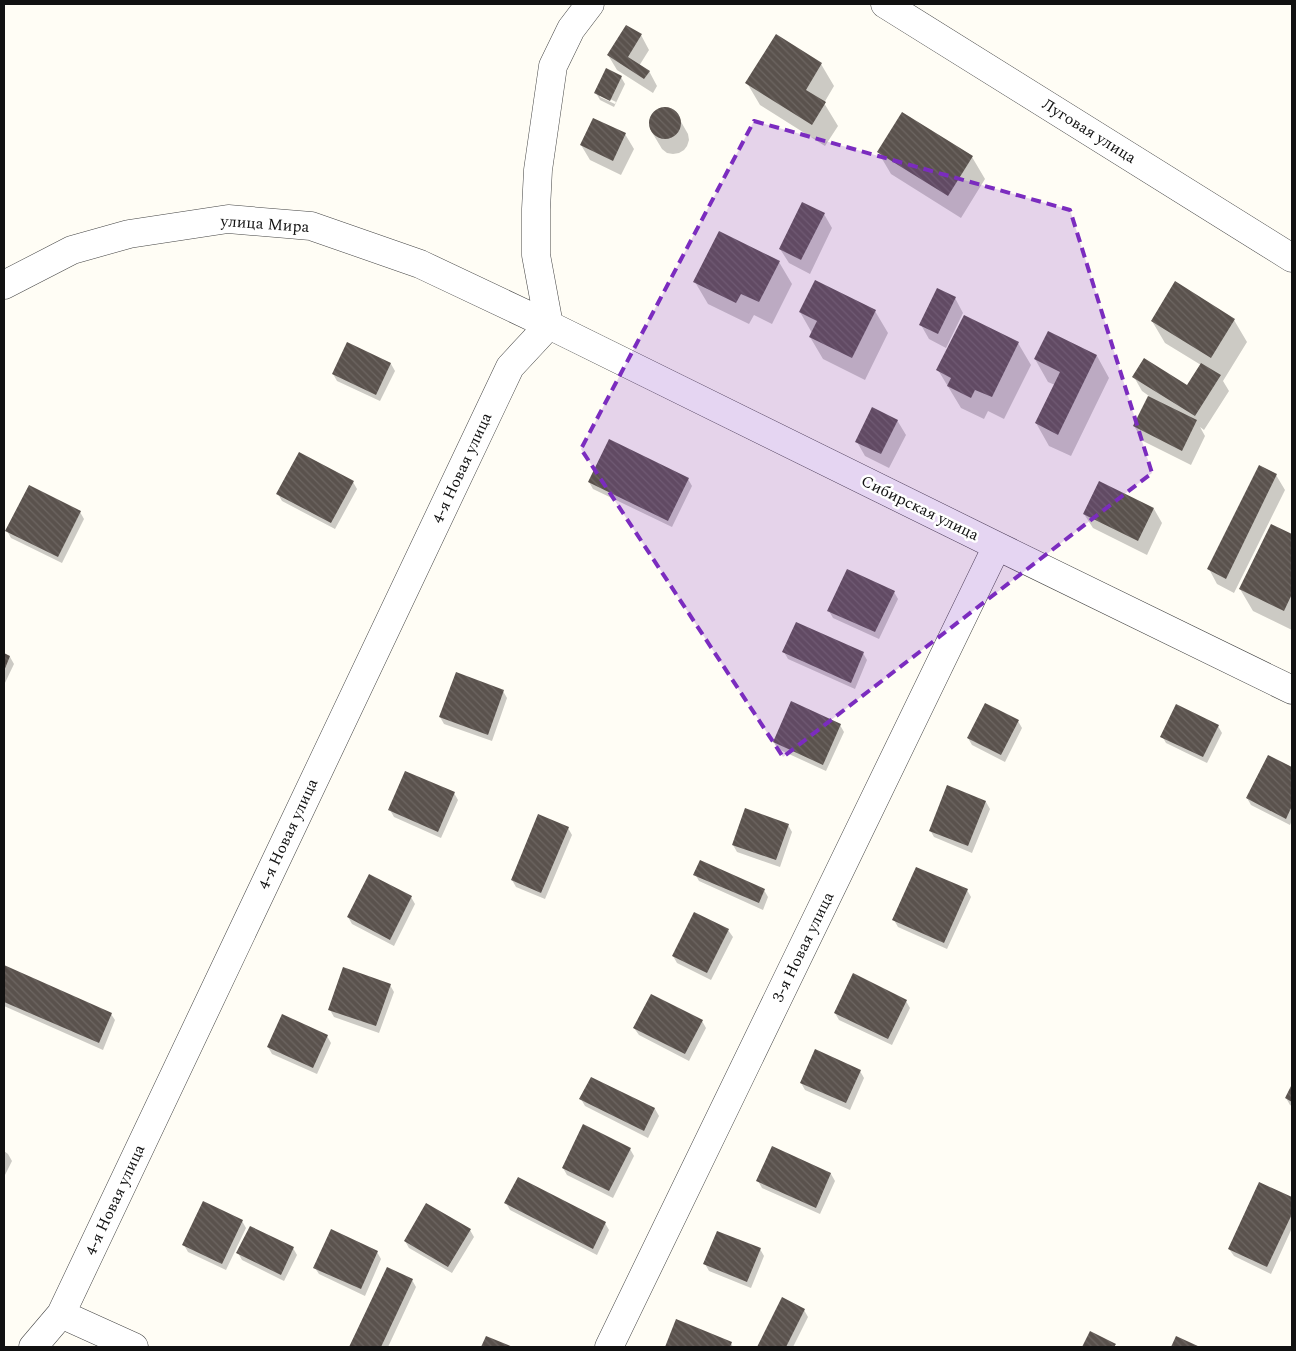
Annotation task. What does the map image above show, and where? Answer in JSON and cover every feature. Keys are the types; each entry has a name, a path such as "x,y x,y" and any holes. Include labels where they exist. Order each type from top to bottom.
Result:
{"street":[{"path":"549,325 536,255 538,170 553,66 570,29 590,4"},
{"name":"Луговая улица","path":"885,4 1292,258"},
{"name":"улица Мира","path":"4,285 72,250 129,234 228,219 311,226 420,264 549,325"},
{"name":"Сибирская улица","path":"549,325 1292,690"},
{"name":"4-я Новая улица","path":"33,1347 61,1314 510,367 549,325"},
{"name":"3-я Новая улица","path":"609,1347 997,546"},
{"path":"61,1314 134,1347"}],"highlighted area":[{"path":"754,121 1070,210 1152,473 783,757 581,449"}],"building":[{"path":"626,25 642,34 628,57 650,71 644,79 607,55"},
{"path":"776,34 822,63 806,90 826,102 812,125 745,83"},
{"path":"606,68 622,76 610,101 594,93"},
{"path":"665,107 677,111 681,123 677,135 665,139 653,135 649,123 653,111"},
{"path":"902,112 973,156 948,196 877,152"},
{"path":"593,118 626,133 613,161 580,145"},
{"path":"802,202 825,213 801,260 779,249"},
{"path":"719,231 780,261 759,302 741,294 736,303 693,282"},
{"path":"815,280 876,310 852,358 809,337 817,321 799,312"},
{"path":"1175,281 1235,319 1211,358 1151,321"},
{"path":"937,288 956,297 938,334 919,325"},
{"path":"964,315 1019,342 992,397 975,390 971,398 947,386 951,378 936,370"},
{"path":"1048,331 1097,355 1058,435 1035,423 1060,372 1034,359"},
{"path":"347,342 391,363 376,395 332,374"},
{"path":"1144,358 1187,385 1201,363 1221,375 1195,416 1132,377"},
{"path":"1148,396 1197,420 1182,451 1133,426"},
{"path":"872,407 898,420 881,454 855,442"},
{"path":"609,439 689,478 668,521 588,482"},
{"path":"299,452 354,481 331,523 276,494"},
{"path":"1259,465 1277,474 1226,579 1207,569"},
{"path":"1099,481 1154,508 1138,541 1083,514"},
{"path":"29,485 81,511 58,557 5,531"},
{"path":"1271,524 1292,534 1292,594 1284,611 1239,589"},
{"path":"847,569 895,591 875,632 827,611"},
{"path":"796,622 864,652 851,683 782,652"},
{"path":"4,653 10,656 4,671"},
{"path":"456,672 504,690 488,735 439,717"},
{"path":"791,701 841,724 823,765 773,742"},
{"path":"985,703 1019,720 1001,755 967,738"},
{"path":"1176,704 1219,725 1203,757 1160,737"},
{"path":"1268,755 1292,767 1292,806 1286,819 1246,798"},
{"path":"405,771 455,792 438,832 388,810"},
{"path":"947,785 986,801 968,846 929,831"},
{"path":"745,808 789,824 776,860 732,845"},
{"path":"538,814 569,827 541,893 511,880"},
{"path":"700,860 765,889 759,903 693,875"},
{"path":"916,867 968,889 944,943 892,920"},
{"path":"369,874 412,896 390,940 347,917"},
{"path":"694,912 729,929 707,973 672,956"},
{"path":"4,965 112,1013 99,1043 4,1002"},
{"path":"343,967 391,984 376,1026 328,1010"},
{"path":"853,973 907,1000 888,1039 834,1013"},
{"path":"651,994 703,1020 685,1054 633,1028"},
{"path":"282,1014 328,1035 313,1068 267,1047"},
{"path":"815,1049 861,1070 846,1103 800,1083"},
{"path":"591,1077 655,1108 644,1131 579,1099"},
{"path":"1292,1084 1292,1102 1285,1098"},
{"path":"583,1124 631,1148 609,1191 562,1168"},
{"path":"772,1146 831,1173 816,1208 756,1181"},
{"path":"518,1177 606,1222 593,1249 504,1203"},
{"path":"1259,1182 1292,1197 1292,1214 1267,1267 1228,1249"},
{"path":"203,1201 243,1220 222,1264 182,1245"},
{"path":"426,1203 471,1229 448,1267 404,1241"},
{"path":"250,1226 294,1247 281,1275 236,1253"},
{"path":"331,1229 378,1251 361,1289 313,1268"},
{"path":"717,1231 761,1248 747,1282 703,1264"},
{"path":"387,1267 413,1279 381,1347 349,1347"},
{"path":"782,1297 805,1309 786,1347 757,1347"},
{"path":"676,1319 732,1342 730,1347 665,1347"},
{"path":"1090,1331 1116,1344 1114,1347 1082,1347"},
{"path":"486,1336 513,1347 481,1347"},
{"path":"1176,1336 1200,1347 1171,1347"}]}
